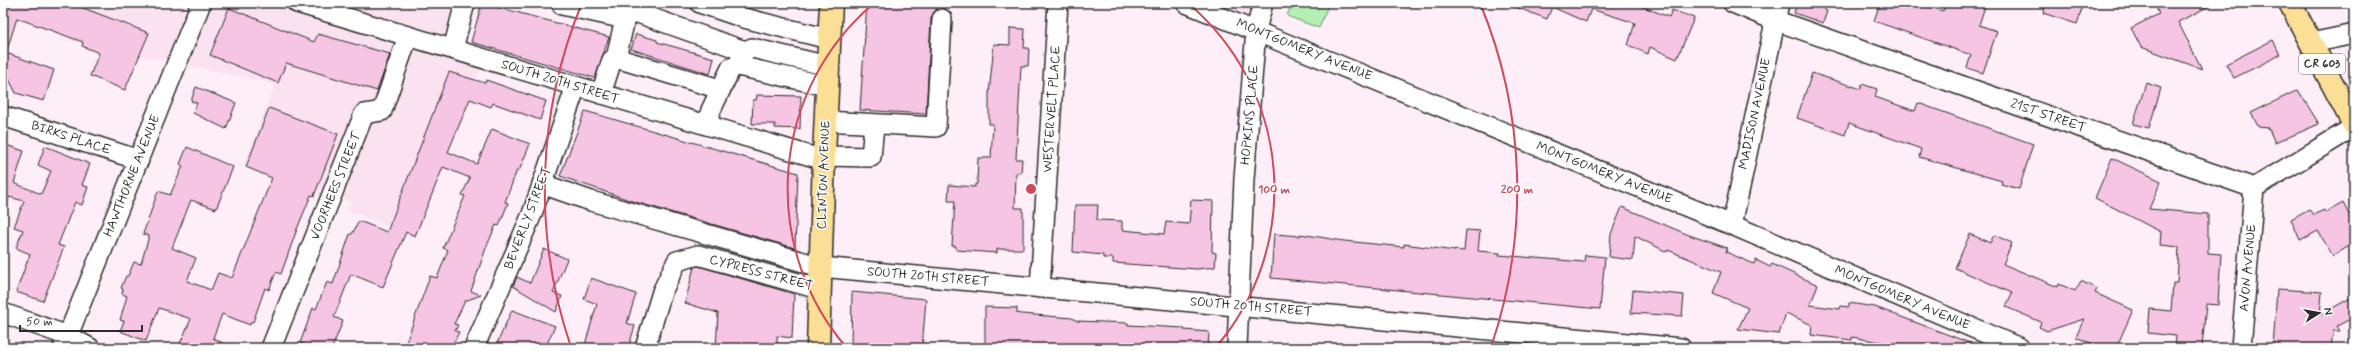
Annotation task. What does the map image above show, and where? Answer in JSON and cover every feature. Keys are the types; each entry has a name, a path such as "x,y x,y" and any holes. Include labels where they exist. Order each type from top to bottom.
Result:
{"main road":[{"name":"CLINTON AVENUE","path":"818,348 831,3"},
{"name":"CR 603","path":"2290,3 2354,126"}],"street":[{"name":"HAWTHORNE AVENUE","path":"66,342 201,3"},
{"name":"SOUTH 20TH STREET","path":"297,3 601,94 824,158 871,157 874,125"},
{"path":"453,49 465,3"},
{"path":"700,3 744,18 830,39"},
{"name":"WESTERVELT PLACE","path":"1040,288 1058,3"},
{"name":"MONTGOMERY AVENUE","path":"1186,3 1256,30 1732,225 2020,348"},
{"name":"HOPKINS PLACE","path":"1237,348 1244,179 1256,30 1263,3"},
{"name":"21ST STREET","path":"1733,3 1776,12 2254,188"},
{"path":"562,4 625,19"},
{"path":"601,94 612,60 616,58 625,19 635,12 742,58"},
{"name":"MADISON AVENUE","path":"1732,225 1776,12"},
{"path":"826,121 874,125 936,127 942,19"},
{"path":"2311,43 2354,34"},
{"name":"VOORHEES STREET","path":"271,348 355,140 364,114 382,111 408,36"},
{"path":"707,125 711,110 728,72 752,48 828,76"},
{"path":"616,58 720,89"},
{"name":"BEVERLY STREET","path":"474,348 532,214 576,86"},
{"name":"BIRKS PLACE","path":"3,116 139,160"},
{"path":"2254,188 2354,126"},
{"name":"SOUTH 20TH STREET","path":"542,184 591,202 821,267 1681,348"},
{"name":"AVON AVENUE","path":"2241,348 2254,188"},
{"name":"CYPRESS STREET","path":"645,348 662,292 677,261 698,255 820,289"},
{"path":"3,314 66,342 90,348"}],"shaded area":[{"path":"81,3 471,3 461,57 482,65 412,236 346,210 352,202 245,163 275,84 69,40"},
{"path":"1200,3 1252,3 1248,23"}],"green space":[{"path":"1292,3 1329,3 1319,28 1287,16"}],"building":[{"path":"3,3 79,3 78,6 149,33 125,90 90,76 99,53 82,46 83,42 17,18 6,53 54,70 44,101 16,93 3,67"},
{"path":"482,3 609,37 595,78 471,42"},
{"path":"867,3 937,3 936,10 931,18 926,114 860,110"},
{"path":"1634,3 1669,17 1672,10 1694,18 1677,59 1650,47 1648,54 1628,45 1635,23 1591,9 1586,22 1552,7 1547,19 1508,4"},
{"path":"1797,3 1825,3 1823,9 1827,11 1823,23 1794,13"},
{"path":"1880,3 1915,3 1943,11 1946,3 1986,3 1979,25 1997,31 1983,73 1967,68 1971,55 1874,21"},
{"path":"2047,3 2084,3 2077,24 2043,13"},
{"path":"2154,3 2215,3 2178,22 2202,69 2141,47 2131,28 2159,14"},
{"path":"229,8 314,42 318,34 390,54 377,91 286,63 278,83 210,55"},
{"path":"1010,28 1025,29 1024,48 1029,48 1028,66 1021,66 1016,159 1022,159 1021,173 1016,173 1015,208 1023,208 1023,249 997,249 997,253 956,250 956,246 952,246 955,201 948,201 949,185 975,187 975,184 977,184 978,158 991,158 993,124 989,124 989,94 994,44 1010,45"},
{"path":"636,34 657,40 657,42 714,58 710,74 631,49"},
{"path":"2273,40 2280,55 2234,78 2226,64"},
{"path":"449,72 485,83 486,80 546,101 540,120 493,103 491,107 470,99 448,152 477,164 492,129 530,144 519,171 517,170 505,202 508,203 499,226 496,225 486,248 471,291 481,295 465,301 454,324 458,325 455,331 459,332 451,348 404,348 430,276 437,278 448,250 443,248 465,196 462,195 470,178 443,167 415,236 406,232 383,287 351,274 334,317 343,321 332,348 314,348 300,343 313,308 316,309 327,282 333,284 350,234 352,234 359,221 387,232"},
{"path":"1812,73 1861,89 1862,84 1877,89 1875,97 1915,111 1918,103 2033,144 2019,189 2001,184 2002,181 1919,157 1921,149 1849,123 1845,135 1797,118"},
{"path":"2146,83 2161,88 2149,128 2133,124"},
{"path":"196,87 236,103 226,129 193,113 197,103 191,101"},
{"path":"2298,90 2319,124 2275,143 2268,127 2258,126 2251,113"},
{"path":"757,95 801,96 800,129 775,128 775,124 752,124 753,100 756,100"},
{"path":"269,108 338,134 314,196 311,195 297,229 281,274 276,272 269,290 265,288 253,322 251,322 250,325 222,314 213,338 232,348 178,348 191,319 159,308 146,341 120,331 124,321 120,320 127,296 122,294 123,289 121,288 134,262 141,264 149,236 143,234 158,191 170,195 183,166 180,164 187,147 233,167 216,209 191,200 172,248 196,258 187,281 211,290 218,273 232,278 272,178 246,167"},
{"path":"585,111 798,173 795,248 632,201 560,176"},
{"path":"3,144 24,151 14,183 41,194 51,171 38,165 45,146 90,164 82,185 88,187 82,205 75,202 58,245 64,247 43,301 16,292 30,254 16,248 23,230 14,227 24,201 9,197 6,208 3,207"},
{"path":"2112,158 2161,181 2149,209 2208,214 2208,253 2221,254 2218,305 2206,304 2202,348 2175,348 2176,336 2148,333 2150,309 2171,311 2173,283 2177,283 2179,247 2160,245 2161,232 2095,198"},
{"path":"1191,200 1213,201 1212,252 1216,253 1215,267 1197,269 1113,263 1113,258 1103,258 1103,255 1073,252 1075,205 1098,205 1097,220 1122,221 1122,230 1164,234 1166,222 1189,224"},
{"path":"2343,203 2354,224 2354,243 2333,256 2318,231 2300,240 2291,219 2309,209 2313,215 2324,210 2325,213"},
{"path":"1622,207 1689,235 1727,248 1726,252 1754,264 1756,260 1770,267 1772,264 1818,285 1810,305 1840,309 1841,306 1849,307 1849,303 1875,307 1983,348 1944,348 1880,342 1852,337 1852,340 1811,335 1812,325 1786,313 1779,334 1738,329 1748,308 1713,293 1721,272 1668,250 1667,252 1635,236 1633,260 1609,257 1611,234"},
{"path":"1466,230 1480,231 1478,251 1500,253 1499,255 1584,262 1585,255 1605,257 1600,309 1271,278 1274,234 1300,236 1300,234 1344,241 1404,247 1404,244 1464,251"},
{"path":"1970,234 1990,243 1994,235 2012,243 2003,264 2058,287 2059,284 2075,291 2081,281 2097,289 2095,293 2133,310 2116,348 2103,348 2076,337 2084,319 2047,331 2039,327 2041,322 2006,307 2012,293 1955,268"},
{"path":"544,249 567,259 553,293 562,296 556,312 513,286 517,277 530,283"},
{"path":"698,266 794,294 792,338 777,336 777,348 716,348 718,313 685,303 694,267"},
{"path":"591,278 636,294 627,323 635,326 628,348 584,348 597,304 584,299"},
{"path":"2277,289 2322,292 2320,315 2354,296 2354,317 2337,326 2340,331 2333,331 2331,348 2273,348"},
{"path":"1633,290 1684,295 1682,316 1631,313"},
{"path":"852,292 926,299 922,348 885,345 885,348 851,348"},
{"path":"985,307 1017,308 1017,313 1072,318 1077,321 1128,323 1128,325 1184,328 1184,330 1209,332 1208,348 985,348"},
{"path":"512,310 555,326 545,348 495,348"}]}
